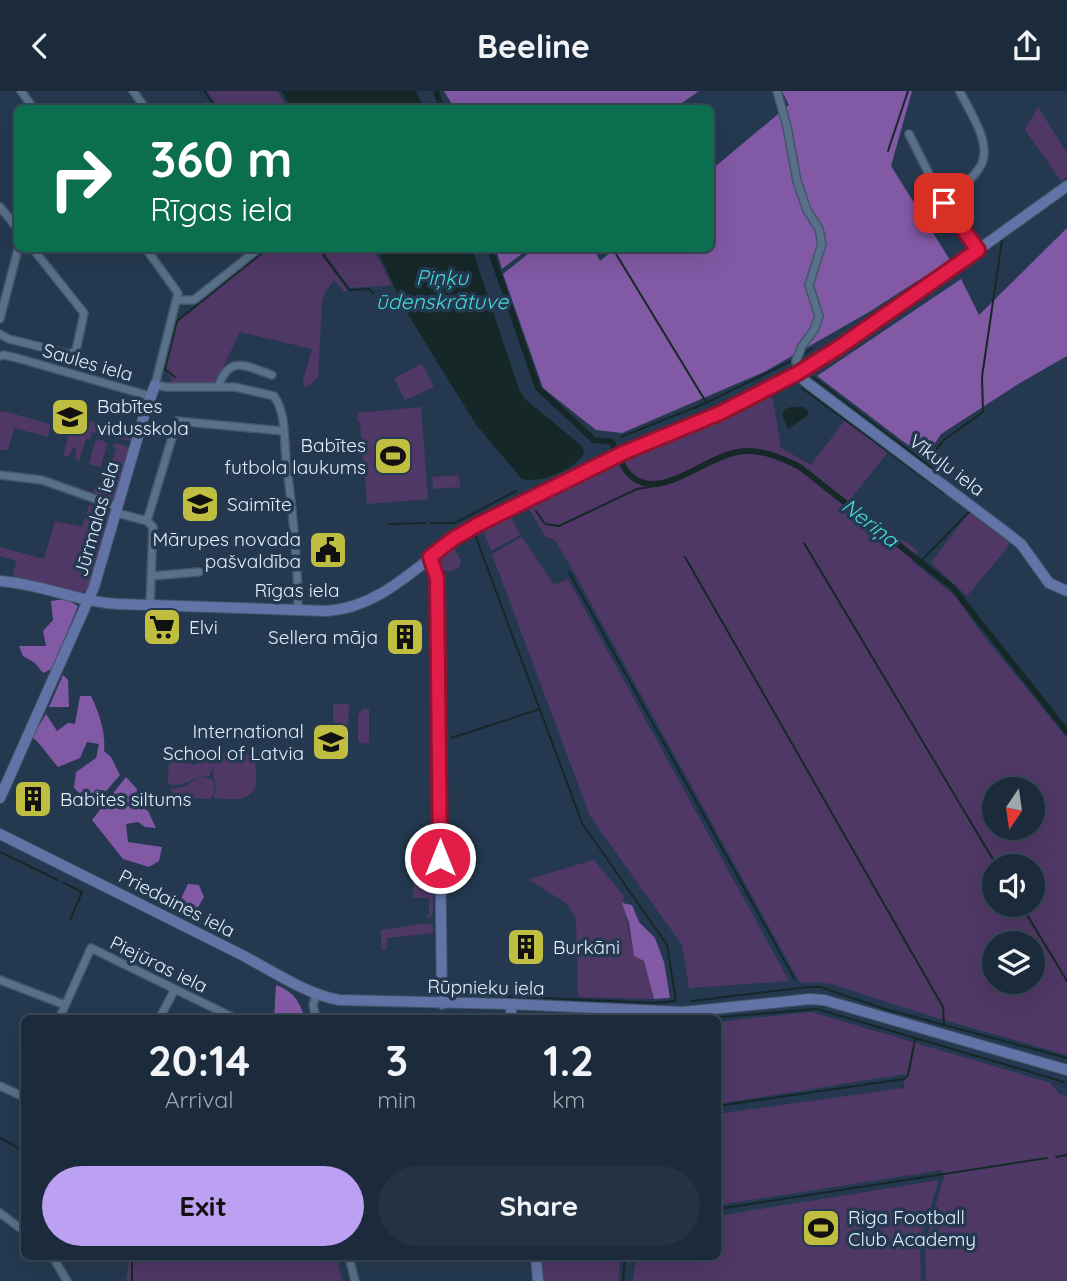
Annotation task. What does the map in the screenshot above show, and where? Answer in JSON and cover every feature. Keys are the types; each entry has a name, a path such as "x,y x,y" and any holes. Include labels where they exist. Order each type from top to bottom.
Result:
{"street":[{"path":"777,91 797,181 807,210 819,229 822,244 809,285 819,316 796,361 798,373"},
{"path":"944,203 978,170 984,157 982,139 960,92"},
{"path":"909,134 944,203 978,250"},
{"name":"Rīgas iela","path":"0,581 20,583 88,600 150,606 338,610 370,601 453,539 479,524 623,453 720,413 798,373 838,348 1067,186"},
{"path":"0,207 14,224"},
{"path":"0,319 17,252"},
{"path":"0,334 9,339 74,353 84,313 35,252"},
{"path":"148,252 175,286 178,300 187,302 194,300 252,252"},
{"name":"Jūrmalas iela","path":"0,798 94,587 155,385 171,316 178,300"},
{"name":"Saules iela","path":"0,356 17,358 150,396"},
{"path":"218,387 222,374 230,366 239,364 272,375"},
{"name":"Vīkuļu iela","path":"798,373 806,382 1021,544 1049,583 1067,591"},
{"name":"Saules iela","path":"155,385 235,387 274,396 281,410 283,431"},
{"path":"147,521 177,421 283,431 292,511 298,610"},
{"path":"0,475 42,480 152,523 150,606"},
{"path":"430,557 437,578 442,1004"},
{"path":"151,576 199,572"},
{"name":"Priedaines iela","path":"0,834 263,965 316,995"},
{"name":"Piejūras iela","path":"61,1015 91,948 225,1015"},
{"path":"0,980 65,1005"},
{"path":"161,1015 175,989"},
{"path":"315,1015 313,1005 316,995"},
{"name":"Rūpnieku iela","path":"316,995 339,1000 683,1012 810,999 824,1000 1067,1070"},
{"path":"510,1004 511,1015"},
{"path":"0,1086 21,1095"},
{"path":"0,1213 21,1229"},
{"path":"55,1260 67,1281"},
{"path":"350,1260 355,1281"},
{"path":"536,1260 538,1281"}],"shaded area":[{"path":"207,91 277,91 286,105 217,105"},
{"path":"444,91 699,91 679,105 453,105"},
{"path":"782,91 912,91 891,166 950,260 869,312 764,372 622,433 596,430 543,388 503,274 530,252 596,252 600,261 611,252 714,252 714,168 789,105"},
{"path":"1038,107 1067,153 1067,177 1061,181 1025,130"},
{"path":"1067,228 1067,356 941,434 925,458 817,376 961,279 979,315"},
{"path":"264,252 320,252 348,290 345,292 334,280 324,294 318,378 304,388 303,380 312,349 240,332 216,382 171,382 172,379 164,367 177,322"},
{"path":"323,252 375,252 392,285 350,288"},
{"path":"497,252 524,252 502,269"},
{"path":"422,364 434,387 405,400 394,378"},
{"path":"770,396 773,399 781,448 811,465 845,420 888,452 850,500 918,551 912,561 956,597 978,629 1067,738 1067,1055 940,1019 831,984 800,983 567,560 554,539 546,537 529,509 534,504 623,460 723,419"},
{"name":"Babītes futbola laukums","path":"421,407 428,499 367,504 357,413"},
{"path":"0,412 50,424 48,437 14,428 8,450 0,450"},
{"path":"74,417 135,434 130,441 92,432 90,439 86,439 79,461 75,458 74,446 68,457 63,455"},
{"path":"99,439 107,443 101,467 89,464 95,442"},
{"path":"116,443 130,450 118,497 115,496 114,500 93,490 98,485 105,487 116,448 112,446"},
{"path":"459,475 460,487 433,489 432,477"},
{"path":"89,505 106,512 107,508 112,514 89,589 79,594 17,579 13,574 17,561 0,556 0,547 44,559 55,521 82,527"},
{"path":"969,512 1009,542 1008,547 967,596 931,563"},
{"path":"510,516 520,535 491,551 483,530"},
{"path":"522,537 554,585 568,579 789,981 689,988 682,945 590,816 492,554"},
{"path":"453,547 461,560 459,567 445,571 438,567 443,554"},
{"path":"66,599 78,606 52,669 43,673 35,663 23,656 19,646 46,646 43,631 53,620 51,601"},
{"path":"63,675 68,680 69,707 49,707"},
{"path":"80,696 91,696 101,723 104,751 111,757 120,775 93,806 74,788 76,772 96,758 99,744 87,742 80,758 58,767 32,737 46,714 57,731 68,723 75,724"},
{"path":"333,704 349,704 348,736 333,736"},
{"path":"369,709 369,744 358,741 358,714"},
{"path":"216,752 243,752 253,757 256,780 252,793 241,798 214,798"},
{"path":"209,758 215,762 210,776 179,785 168,784 169,760 179,759 194,765"},
{"path":"126,777 137,789 135,801 148,811 156,828 145,827 138,822 126,824 128,842 162,847 159,861 149,867 123,859 92,820"},
{"path":"204,777 211,779 215,786 210,799 180,798 169,789 184,787"},
{"path":"594,860 624,896 634,955 644,961 654,999 578,997 576,918 566,903 528,879"},
{"path":"188,884 199,885 204,897 197,909 185,910 180,901"},
{"path":"413,884 433,886 431,917 425,917 429,915 429,898 413,898"},
{"path":"622,903 632,905 639,922 655,938 664,962 670,998 654,999 644,961 634,956 629,923"},
{"path":"429,923 433,926 433,933 387,938 386,950 381,949 381,930"},
{"path":"276,985 295,998 304,1015 274,1015"},
{"path":"811,1012 1051,1083 1059,1094 1067,1096 1067,1281 926,1281 925,1243 944,1177 942,1170 721,1205 721,1114 904,1088 905,1074 721,1104 721,1022"},
{"name":"Riga Football Club Academy","path":"939,1180 920,1241 921,1281 633,1281 636,1260 721,1260 721,1216"},
{"path":"130,1260 338,1260 342,1281 126,1281"},
{"path":"542,1260 621,1260 618,1281 544,1281"}],"water":[{"path":"281,91 416,91 423,105 290,105"},
{"name":"Piņķu ūdenskrātuve","path":"378,252 473,252 519,389 525,399 582,446 584,452 580,458 557,474 538,479 522,479 477,426 405,310"},
{"path":"803,407 808,410 808,415 788,429 782,415 785,409"}],"waterway":[{"path":"204,91 214,105"},
{"name":"Neriņa","path":"436,91 441,105"},
{"path":"888,151 908,91"},
{"path":"925,463 944,440 983,412 982,377 1002,240"},
{"path":"143,252 151,262"},
{"path":"175,377 165,369 177,321 263,252"},
{"path":"321,252 349,290 369,289 373,293"},
{"name":"Neriņa","path":"491,252 538,388 594,440 612,442 616,451"},
{"path":"615,252 706,402"},
{"path":"802,355 813,348"},
{"path":"621,437 706,403 791,361"},
{"path":"813,377 932,468"},
{"path":"802,388 944,493"},
{"name":"Neriņa","path":"620,460 631,476 644,483 675,479 723,456 746,451 770,455 800,467 952,587 1067,732"},
{"path":"536,511 545,524 559,526 637,489 661,485"},
{"path":"431,523 455,523 516,491"},
{"path":"921,561 969,512"},
{"path":"389,524 425,523"},
{"path":"449,994 655,1003 676,1001 667,945 582,823 474,532"},
{"path":"804,543 990,854"},
{"path":"685,557 943,1007 944,1024"},
{"path":"569,572 794,978"},
{"path":"451,738 540,709"},
{"path":"0,852 58,880"},
{"path":"64,883 82,892 70,920"},
{"path":"1028,917 1067,981"},
{"path":"692,1001 820,987 885,1009 1067,1058"},
{"path":"721,1017 817,1009 1064,1082"},
{"path":"721,1106 904,1079 908,1075 915,1040"},
{"path":"0,1138 21,1149"},
{"path":"1056,1157 1067,1155"},
{"path":"721,1209 1047,1158"},
{"path":"132,1260 132,1281"},
{"path":"623,1281 625,1260"}],"place":[{"name":"Babītes vidusskola","path":"70,417"},
{"name":"Babītes futbola laukums","path":"393,456"},
{"name":"Saimīte","path":"200,504"},
{"name":"Mārupes novada pašvaldība","path":"328,550"},
{"name":"Elvi","path":"162,627"},
{"name":"Sellera māja","path":"405,637"},
{"name":"International School of Latvia","path":"331,742"},
{"name":"Babites siltums","path":"33,799"},
{"name":"Burkāni","path":"526,947"},
{"name":"Riga Football Club Academy","path":"821,1228"}],"route":[{"path":"440,858 437,575 430,557 479,524 623,453 720,413 798,373 838,348 978,250 944,203"}]}
